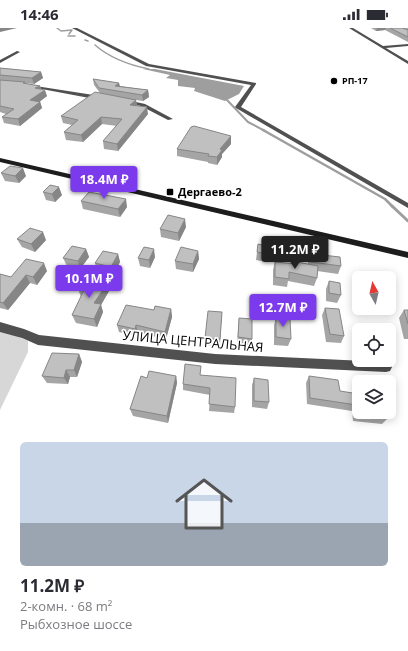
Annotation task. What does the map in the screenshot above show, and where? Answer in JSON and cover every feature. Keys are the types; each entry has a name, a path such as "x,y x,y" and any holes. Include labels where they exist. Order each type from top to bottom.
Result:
{"main road":[{"path":"0,160 408,255"}],"street":[{"path":"74,28 148,65 254,84 238,108 408,206"},
{"path":"351,28 408,63"},
{"path":"383,47 408,45"},
{"path":"0,62 18,52"},
{"path":"28,86 103,98"},
{"path":"119,101 143,105 170,119"},
{"name":"УЛИЦА ЦЕНТРАЛЬНАЯ","path":"0,327 38,340 207,358 352,365"}],"shaded area":[{"path":"143,69 155,69 244,86 239,94 225,101 194,91 195,88 178,86 178,80 166,78 170,75"},
{"path":"0,331 12,334 28,341 28,352 0,410"}],"building":[{"path":"390,28 402,28 408,30 408,37"},
{"path":"0,68 41,72 32,78 0,75"},
{"path":"93,79 119,83 115,86 148,90 142,95 99,88"},
{"path":"0,80 25,82 23,83 40,86 35,88 45,90 30,100 40,102 18,119 2,117 14,109 0,106"},
{"path":"95,92 136,100 130,105 147,107 117,144 103,141 122,119 101,117 81,135 64,132 78,120 61,116"},
{"path":"194,126 231,136 220,149 222,150 217,157 208,156 209,154 177,149 191,127"},
{"path":"10,166 23,168 15,176 1,173"},
{"path":"50,185 59,187 52,194 43,192"},
{"path":"89,192 126,199 118,209 81,201"},
{"path":"168,215 185,219 178,233 160,229"},
{"path":"30,228 43,232 31,244 17,239"},
{"path":"258,244 268,246 268,254 257,252"},
{"path":"72,246 86,249 78,261 63,258"},
{"path":"310,246 321,248 322,255 340,257 341,266 311,262"},
{"path":"144,247 154,249 149,260 138,258"},
{"path":"181,247 198,251 193,264 175,261"},
{"path":"103,251 118,254 111,267 95,263"},
{"path":"26,259 44,263 33,277 26,275 3,303 0,302 0,274 11,277"},
{"path":"275,262 297,264 297,262 318,266 317,278 289,272 289,279 275,277"},
{"path":"85,278 107,284 94,303 101,304 94,319 72,315 84,290 78,289"},
{"path":"329,281 340,283 341,295 329,293"},
{"path":"126,305 154,310 155,306 171,309 165,332 136,325 135,329 117,325"},
{"path":"325,308 339,309 344,336 330,334"},
{"path":"404,310 408,310 408,324"},
{"path":"208,311 222,312 220,339 205,338"},
{"path":"239,318 252,319 252,339 238,337"},
{"path":"276,318 290,319 291,339 276,337"},
{"path":"52,353 79,354 74,370 66,370 64,378 42,376"},
{"path":"185,364 201,366 200,375 236,378 235,407 209,404 210,388 183,384"},
{"path":"149,371 176,376 167,416 130,409 141,376 147,378"},
{"path":"309,376 338,380 340,391 352,393 352,404 310,398"},
{"path":"254,378 268,380 269,402 254,401"}],"waterway":[{"path":"57,28 61,31 72,30 69,34"},
{"path":"68,36 75,36"},
{"path":"95,45 120,61 149,69"},
{"path":"227,100 248,122 265,131"},
{"path":"263,130 385,199 392,206"},
{"path":"392,206 408,221"}],"place":[{"name":"РП-17","path":"334,81"},
{"name":"Дергаево-2","path":"170,192"}]}
